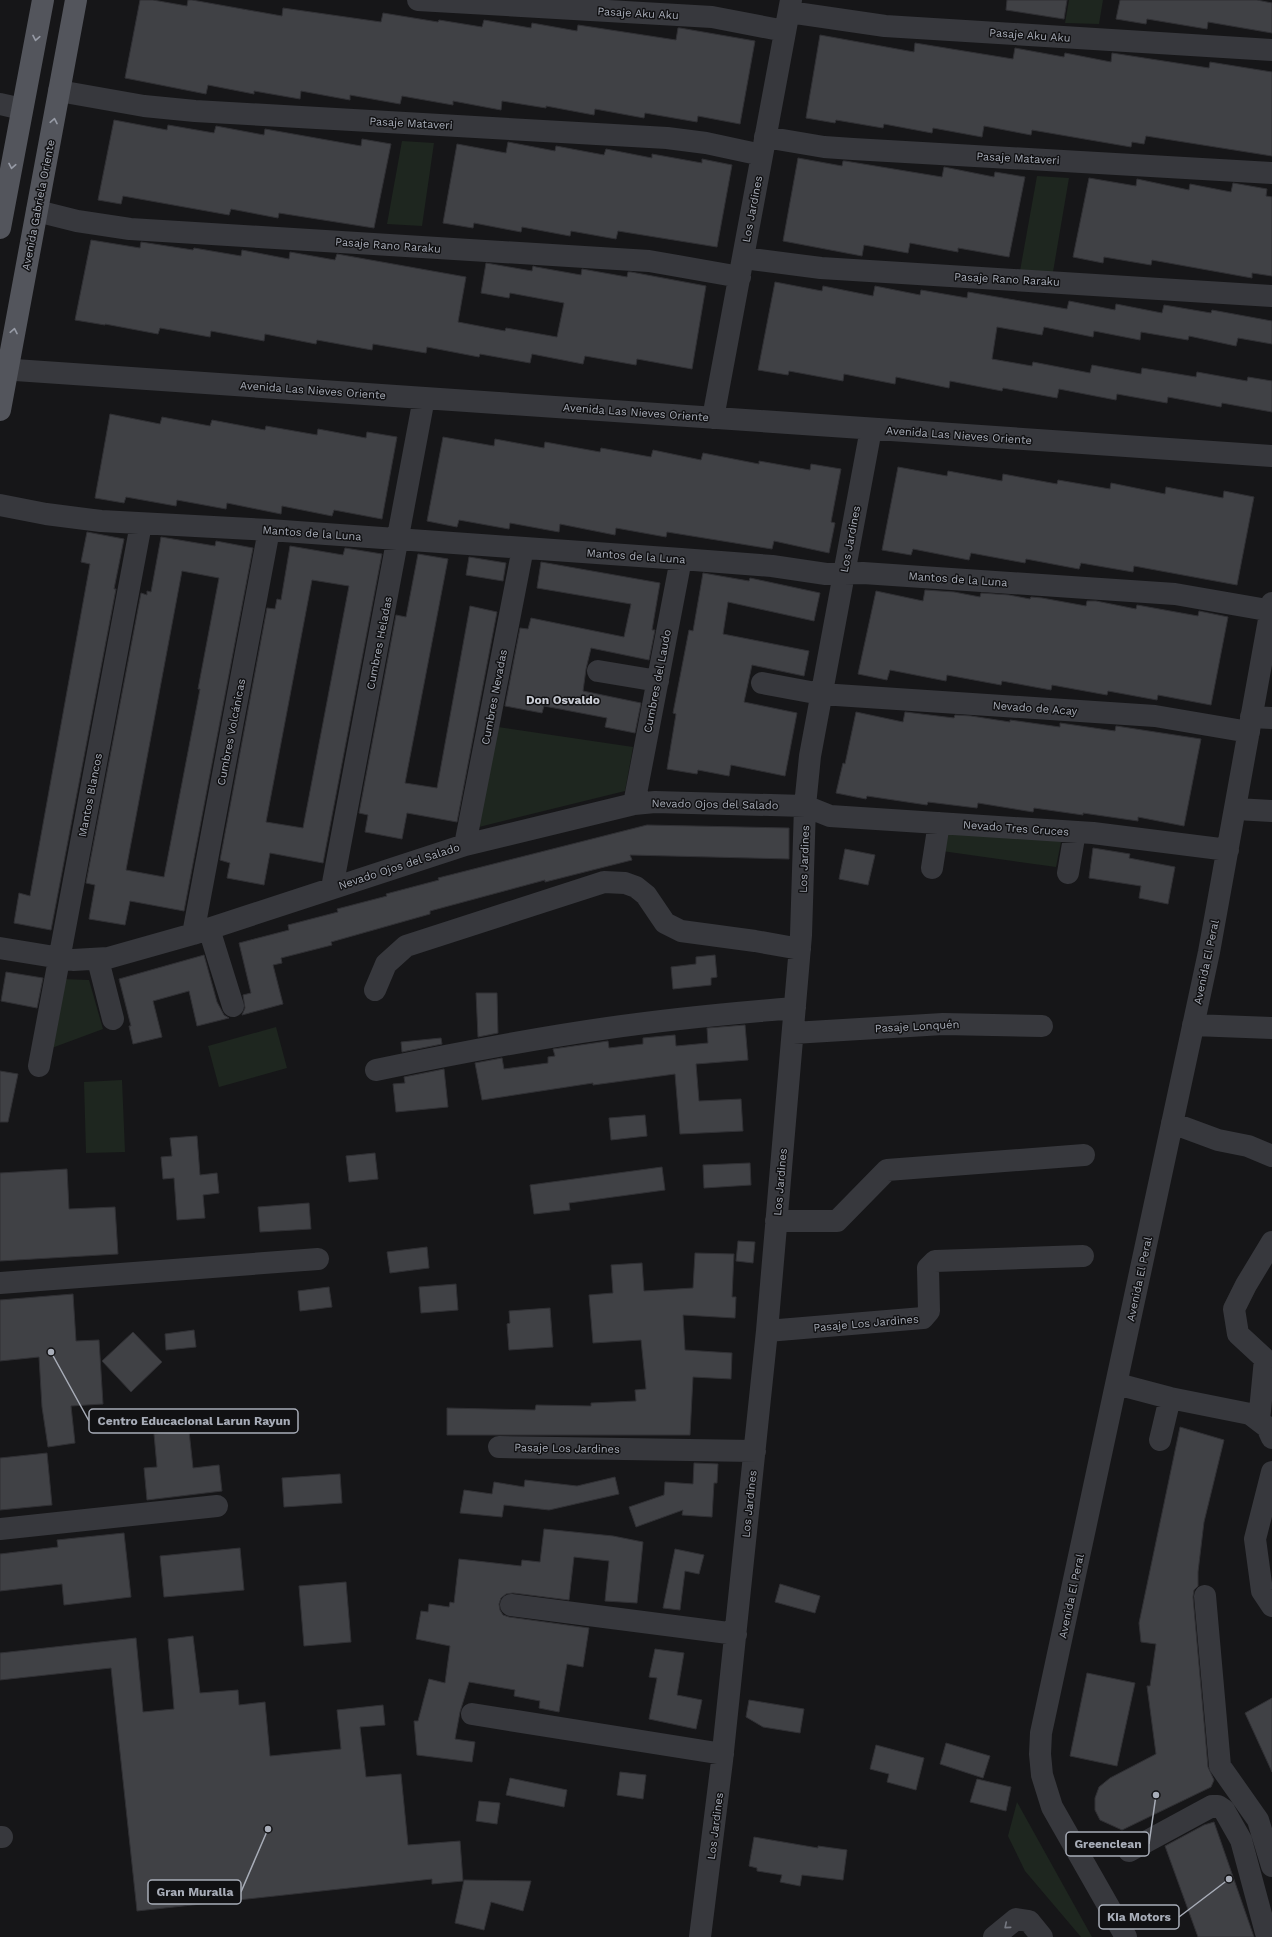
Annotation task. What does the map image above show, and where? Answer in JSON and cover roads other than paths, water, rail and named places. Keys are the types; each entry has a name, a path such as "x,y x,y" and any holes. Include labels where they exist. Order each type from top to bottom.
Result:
{"main road":[{"path":"0,223 43,0"},
{"name":"Avenida Gabriela Oriente","path":"0,410 4,369 37,211 76,0"}],"street":[{"name":"Pasaje Aku Aku","path":"418,0 712,17 788,14 885,26 1272,50"},
{"name":"Los Jardines","path":"713,418 788,14"},
{"name":"Pasaje Mataveri","path":"59,91 144,106 195,111 667,138 706,143 824,147 1272,173"},
{"path":"0,104 22,109"},
{"name":"Pasaje Rano Raraku","path":"37,211 77,221 130,229 741,267 822,268 1272,296"},
{"name":"Avenida Las Nieves Oriente","path":"4,369 1272,456"},
{"name":"Cumbres Heladas","path":"332,888 424,398"},
{"name":"Los Jardines","path":"700,1937 723,1754 767,1331 800,950 805,806 810,756 870,429"},
{"name":"Mantos de la Luna","path":"0,505 72,518 141,524 268,530 681,559 772,566 826,574 863,573 1175,594 1272,608"},
{"name":"Mantos Blancos","path":"39,1066 141,524"},
{"name":"Cumbres Volcánicas","path":"201,931 268,530"},
{"name":"Cumbres Nevadas","path":"465,845 523,548"},
{"name":"Cumbres del Laudo","path":"634,804 681,559"},
{"name":"Avenida El Peral","path":"1126,1937 1052,1807 1046,1791 1040,1754 1041,1733 1193,1025 1236,809 1257,722 1272,608"},
{"path":"598,671 658,681"},
{"name":"Nevado de Acay","path":"762,682 821,694 1257,722"},
{"name":"Nevado Ojos del Salado","path":"0,948 58,959 98,960 127,954 465,845 634,804 677,802 805,806"},
{"name":"Nevado Tres Cruces","path":"805,806 830,816 1075,832 1137,838 1228,850"},
{"path":"1236,809 1272,811"},
{"path":"932,868 939,823"},
{"path":"1068,873 1075,832"},
{"path":"375,990 386,964 406,946 418,940 604,882 625,883 636,887 646,895 665,923 681,930 755,940 800,950"},
{"path":"201,931 233,1006"},
{"path":"98,960 113,1019"},
{"path":"376,1070 477,1050 610,1028 702,1016 795,1008"},
{"name":"Pasaje Lonquén","path":"793,1033 943,1024 1042,1026"},
{"path":"1193,1025 1272,1028"},
{"path":"1172,1123 1218,1140 1248,1146 1272,1156"},
{"path":"776,1221 837,1221 887,1170 1084,1155"},
{"path":"1259,1421 1269,1357 1238,1334 1234,1309 1246,1285 1272,1242"},
{"name":"Pasaje Los Jardines","path":"767,1331 923,1318 929,1311 928,1268 935,1261 1083,1256"},
{"path":"0,1283 318,1259"},
{"path":"1117,1384 1170,1398 1250,1414 1267,1427 1272,1438"},
{"path":"1160,1440 1170,1398"},
{"name":"Pasaje Los Jardines","path":"499,1447 755,1451"},
{"path":"1272,1472 1255,1539 1262,1592 1272,1606"},
{"path":"0,1529 217,1506"},
{"path":"1205,1596 1220,1766 1258,1820 1272,1866"},
{"path":"511,1605 736,1634"},
{"path":"472,1714 723,1754"},
{"path":"1224,1810 1244,1800"},
{"path":"1129,1851 1212,1806 1218,1806 1224,1810 1241,1840 1266,1933"},
{"path":"994,1937 1016,1919 1029,1921 1042,1937"}],"place":[{"name":"Centro Educacional Larun Rayun","path":"51,1352"},
{"name":"Greenclean","path":"1156,1795"},
{"name":"Gran Muralla","path":"268,1829"},
{"name":"Kia Motors","path":"1229,1879"}],"district":[{"name":"Don Osvaldo","path":"563,700"}]}
